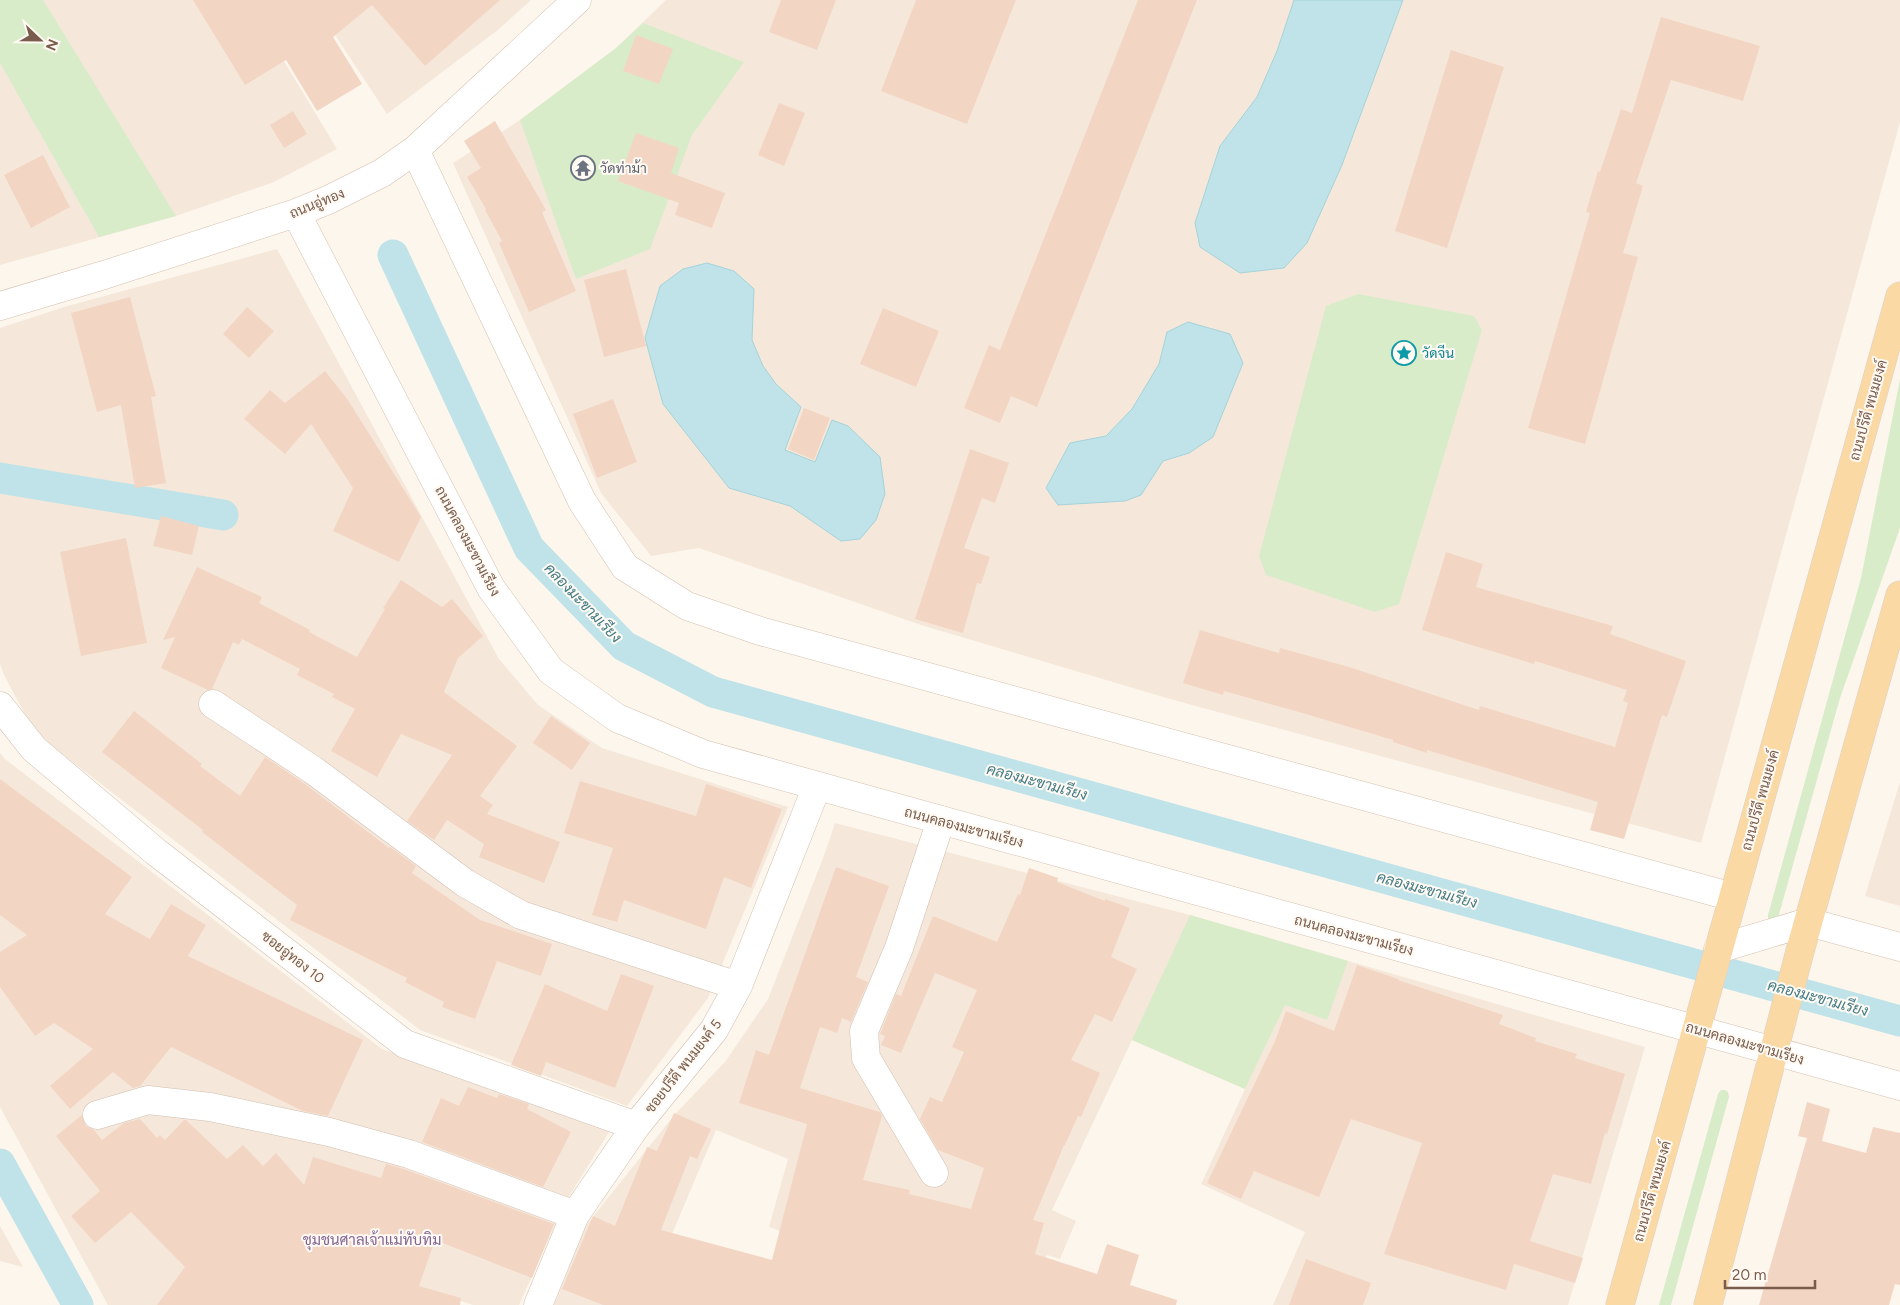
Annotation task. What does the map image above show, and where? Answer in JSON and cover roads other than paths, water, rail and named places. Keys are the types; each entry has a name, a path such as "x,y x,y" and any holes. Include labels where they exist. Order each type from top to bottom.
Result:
{"main road":[{"name":"ถนนปรีดี พนมยงค์","path":"1620,1305 1900,296"},
{"path":"1708,1305 1800,951 1900,595"}],"street":[{"name":"ถนนอู่ทอง","path":"0,306 104,275 296,213 328,200 382,173 415,150 577,0"},
{"path":"415,150 582,501 625,566 687,606 760,632 1733,897"},
{"name":"ถนนคลองมะขามเรียง","path":"296,213 491,588 551,672 616,718 703,754 1900,1086"},
{"path":"214,704 313,770 465,882 521,916 738,986"},
{"name":"ซอยอู่ทอง 10","path":"0,706 34,749 156,852 405,1044 636,1126"},
{"name":"ซอยปรีดี พนมยงค์ 5","path":"538,1305 575,1215 636,1126 714,1030 738,986 817,786"},
{"path":"934,1173 866,1058 864,1031 899,948 941,820"},
{"path":"1721,939 1753,938 1808,922 1900,947"},
{"path":"98,1115 148,1100 210,1107 330,1132 409,1154 575,1215"}],"water":[{"path":"1294,0 1403,0 1342,165 1307,243 1284,268 1240,273 1200,247 1195,223 1220,146 1257,97 1277,51"},
{"path":"707,263 734,271 754,289 752,340 763,366 776,384 801,407 785,450 815,462 832,420 848,426 880,457 885,494 876,520 860,539 841,541 790,506 729,488 663,404 645,338 660,286 683,269"},
{"path":"1188,322 1230,334 1243,363 1213,437 1189,453 1163,461 1141,495 1125,501 1058,505 1046,488 1070,443 1106,436 1132,409 1159,364 1167,332"}],"waterway":[{"name":"คลองมะขามเรียง","path":"393,255 529,548 624,646 713,692 1900,1021"},
{"path":"0,478 223,515"},
{"path":"0,1164 78,1305"}],"place":[{"name":"วัดท่าม้า","path":"583,168"},
{"name":"วัดจีน","path":"1404,353"}],"district":[{"name":"ชุมชนศาลเจ้าแม่ทับทิม","path":"372,1240"}]}
